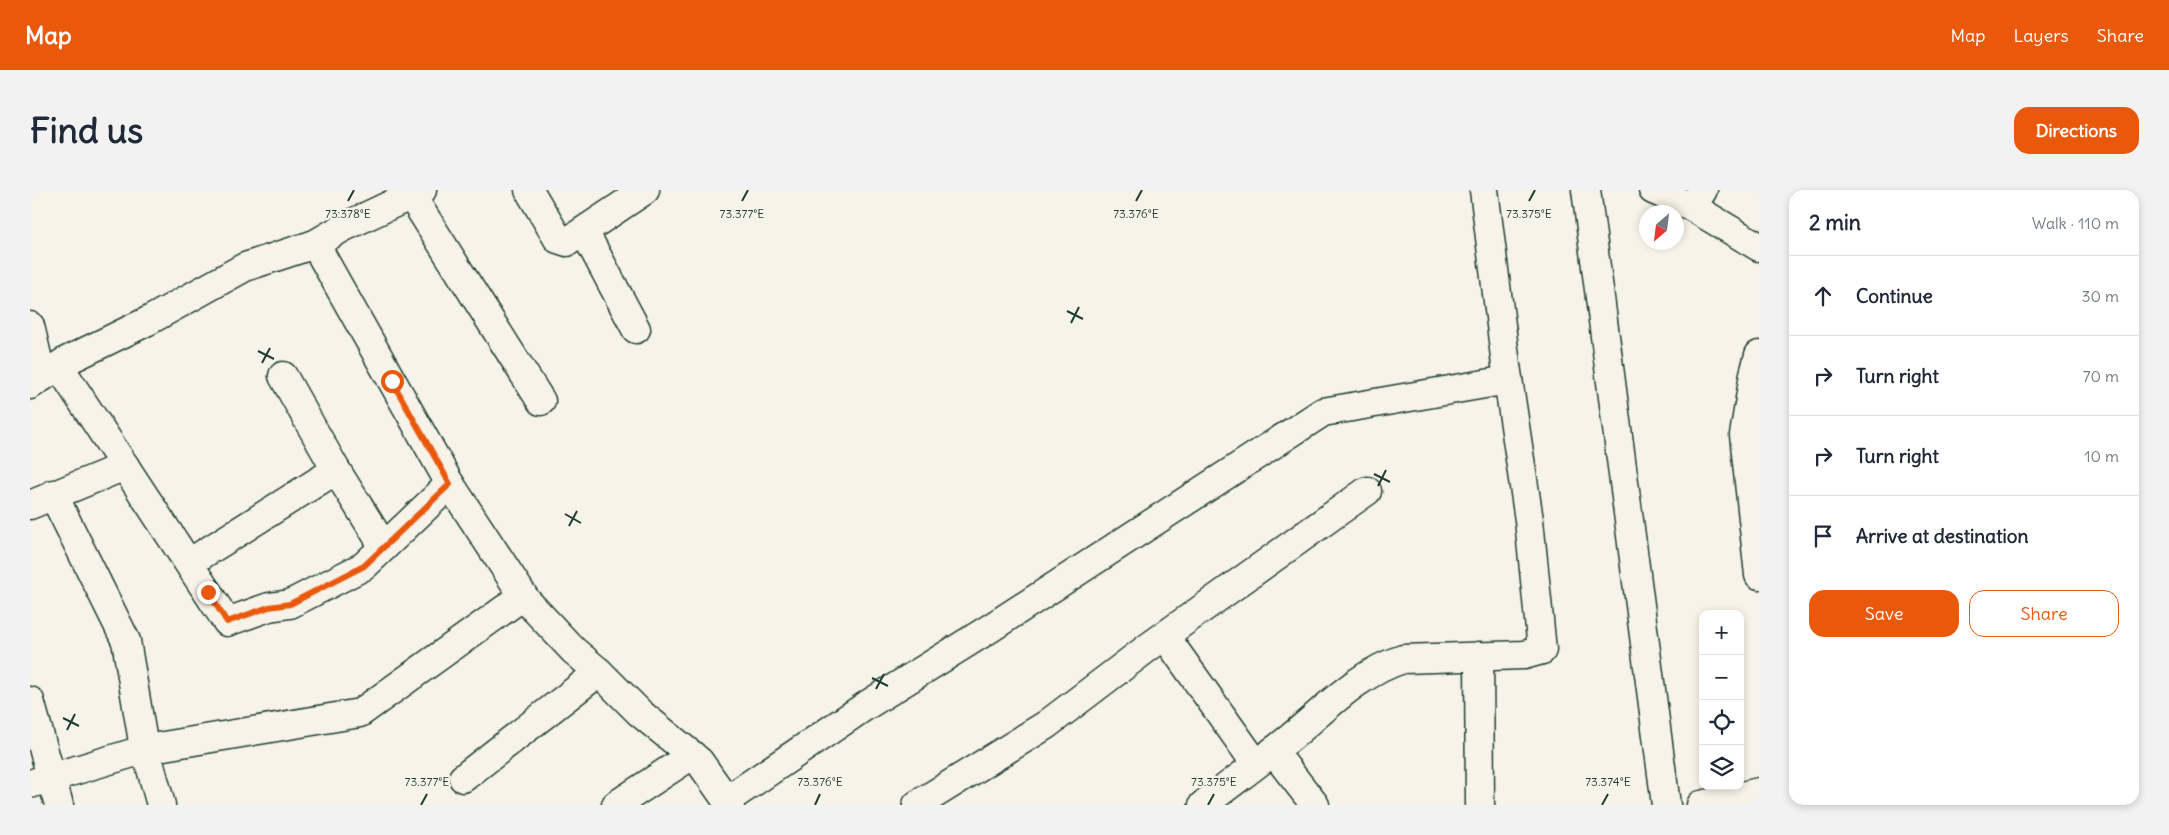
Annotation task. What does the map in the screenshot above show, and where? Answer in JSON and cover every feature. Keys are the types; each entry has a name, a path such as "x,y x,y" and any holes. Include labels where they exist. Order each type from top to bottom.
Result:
{"main road":[{"path":"529,190 558,239 567,242 645,190"},
{"path":"1203,805 1363,679 1385,665 1403,659 1524,655 1542,650 1529,520 1508,380 1484,190"},
{"path":"1586,190 1666,805"},
{"path":"1653,190 1698,198 1759,247"},
{"path":"40,375 148,321 245,268 315,244 344,227 416,193 541,401"},
{"path":"584,231 636,329"},
{"path":"315,244 450,484 523,596 573,650 599,672 640,713 699,761 729,802 867,705 989,629 1322,412 1508,380"},
{"path":"30,326 40,375 124,466 227,622 269,607 290,604 315,593 364,566 450,484"},
{"path":"1759,355 1744,436 1759,574"},
{"path":"284,376 336,470 384,547"},
{"path":"124,466 42,500 126,641 146,749 160,805"},
{"path":"189,563 336,470"},
{"path":"917,805 1046,725 1165,636 1367,491"},
{"path":"41,781 146,749 360,713 523,596"},
{"path":"1165,636 1265,758 1315,805"},
{"path":"1479,656 1480,805"},
{"path":"463,778 599,672"},
{"path":"30,701 41,781 59,805"},
{"path":"616,805 692,755"},
{"path":"1701,805 1759,792"}],"route":[{"path":"208,592 227,622 269,607 290,604 315,593 364,566 450,484 392,381"}]}
